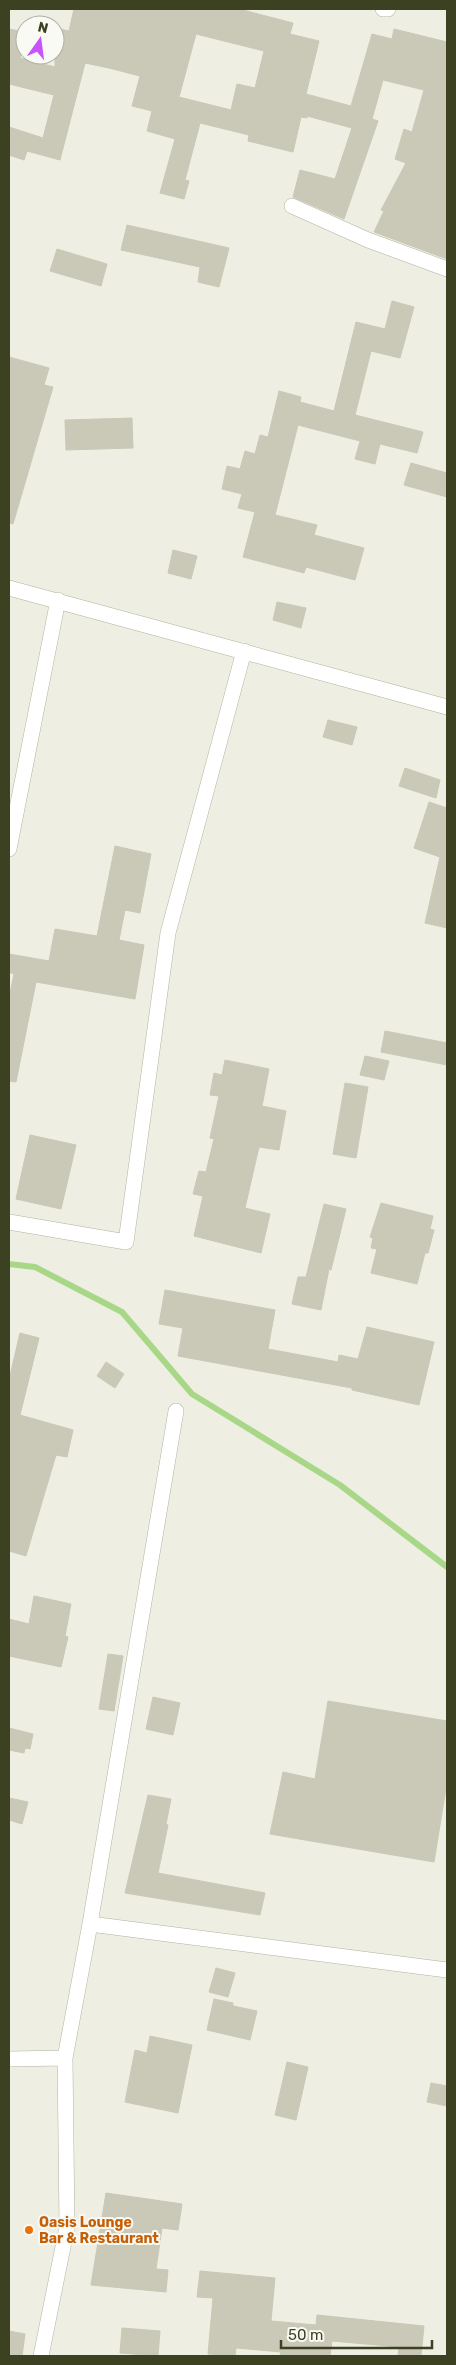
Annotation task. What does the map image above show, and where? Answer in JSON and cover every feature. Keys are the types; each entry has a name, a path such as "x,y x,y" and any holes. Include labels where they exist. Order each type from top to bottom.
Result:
{"street":[{"path":"383,9 388,9"},
{"path":"292,206 368,240 447,269"},
{"path":"9,588 447,706"},
{"path":"9,849 58,600"},
{"path":"9,1222 126,1242 168,933 244,651"},
{"path":"40,2356 67,2227 65,2058 90,1924 176,1411"},
{"path":"90,1924 447,1970"},
{"path":"9,2059 65,2058"}],"building":[{"path":"74,9 239,9 293,23 290,34 319,41 306,94 351,106 372,34 392,39 394,29 447,42 447,259 374,232 384,211 381,210 406,163 395,159 404,129 412,132 424,90 383,80 372,119 378,121 344,219 293,197 300,170 335,179 352,128 307,116 307,118 301,117 293,152 248,141 249,135 200,123 185,180 189,181 184,199 160,193 175,139 147,131 152,111 132,106 140,76 85,63 60,160 27,151 24,160 9,155 9,127 43,138 54,95 9,84 9,29 15,30 15,65 47,65 55,67 55,65 65,65 65,30 69,31","holes":["196,34 264,51 255,88 237,84 231,110 179,97"]},
{"path":"127,225 229,248 219,287 198,282 200,267 121,250"},
{"path":"57,249 107,264 101,286 50,271"},
{"path":"392,301 414,307 400,358 371,351 355,415 423,432 417,453 380,444 375,464 355,459 360,441 298,425 275,515 317,525 314,535 364,548 355,580 306,567 304,573 243,557 255,512 238,508 242,494 222,489 227,466 240,469 245,451 255,454 260,435 268,437 279,391 301,397 300,402 334,411 356,322 385,329"},
{"path":"9,357 49,368 44,385 53,387 13,524 9,523"},
{"path":"132,418 133,448 66,450 65,420"},
{"path":"411,463 447,473 447,497 404,485"},
{"path":"173,550 197,556 191,579 168,573"},
{"path":"277,602 306,608 301,628 273,620"},
{"path":"328,720 357,727 352,745 323,737"},
{"path":"405,768 440,780 436,798 399,786"},
{"path":"429,802 447,808 447,928 425,923 440,857 414,848"},
{"path":"115,846 151,854 140,913 125,910 119,940 144,945 135,999 36,982 16,1082 9,1081 9,998 14,974 9,972 9,954 49,961 55,929 97,936"},
{"path":"385,1031 447,1043 447,1065 381,1052"},
{"path":"365,1056 389,1061 384,1080 360,1075"},
{"path":"225,1060 269,1069 262,1106 286,1111 279,1150 259,1147 245,1208 270,1214 261,1253 194,1236 203,1196 193,1194 199,1171 206,1172 214,1139 210,1138 219,1096 210,1095 214,1073 222,1075"},
{"path":"345,1083 368,1087 356,1158 333,1154"},
{"path":"30,1135 76,1145 61,1209 16,1199"},
{"path":"381,1203 433,1216 430,1229 434,1230 428,1253 425,1253 417,1284 371,1273 377,1249 371,1248 373,1238 370,1237"},
{"path":"324,1204 346,1209 331,1270 329,1269 321,1310 292,1304 298,1277 306,1277"},
{"path":"165,1290 275,1310 268,1349 338,1362 339,1355 358,1359 367,1327 434,1342 419,1405 352,1390 352,1388 178,1356 183,1328 159,1324"},
{"path":"20,1333 39,1338 20,1415 73,1430 67,1457 56,1455 26,1556 9,1551 9,1380"},
{"path":"106,1362 124,1374 115,1388 97,1376"},
{"path":"34,1596 71,1604 65,1636 68,1637 61,1667 9,1656 9,1619 29,1624"},
{"path":"108,1654 123,1656 114,1711 99,1709"},
{"path":"153,1697 180,1703 173,1735 146,1729"},
{"path":"328,1701 447,1721 447,1782 434,1862 270,1834 283,1772 315,1779"},
{"path":"9,1728 33,1734 30,1749 25,1748 24,1753 9,1750"},
{"path":"148,1795 171,1799 166,1824 168,1825 158,1873 265,1893 260,1915 125,1893"},
{"path":"9,1798 28,1802 22,1824 9,1820"},
{"path":"216,1968 235,1973 228,1997 209,1992"},
{"path":"214,1999 233,2003 233,2006 257,2011 250,2040 207,2030"},
{"path":"150,2036 192,2045 178,2113 125,2102 135,2050 147,2053"},
{"path":"287,2062 308,2067 296,2120 275,2115"},
{"path":"431,2083 447,2086 447,2106 427,2102"},
{"path":"106,2193 182,2204 178,2230 162,2228 156,2269 168,2270 166,2292 91,2285"},
{"path":"200,2271 275,2278 271,2321 316,2325 317,2315 424,2326 421,2356 398,2356 399,2347 332,2341 330,2356 280,2356 281,2352 236,2348 235,2356 208,2354 213,2298 197,2297"},
{"path":"122,2328 160,2331 158,2356 120,2353"},
{"path":"9,2331 25,2334 22,2356 9,2356"}],"waterway":[{"path":"9,1264 35,1267 122,1312 192,1394 340,1485 447,1567"}],"place":[{"name":"Oasis Lounge Bar & Restaurant","path":"29,2230"}]}
